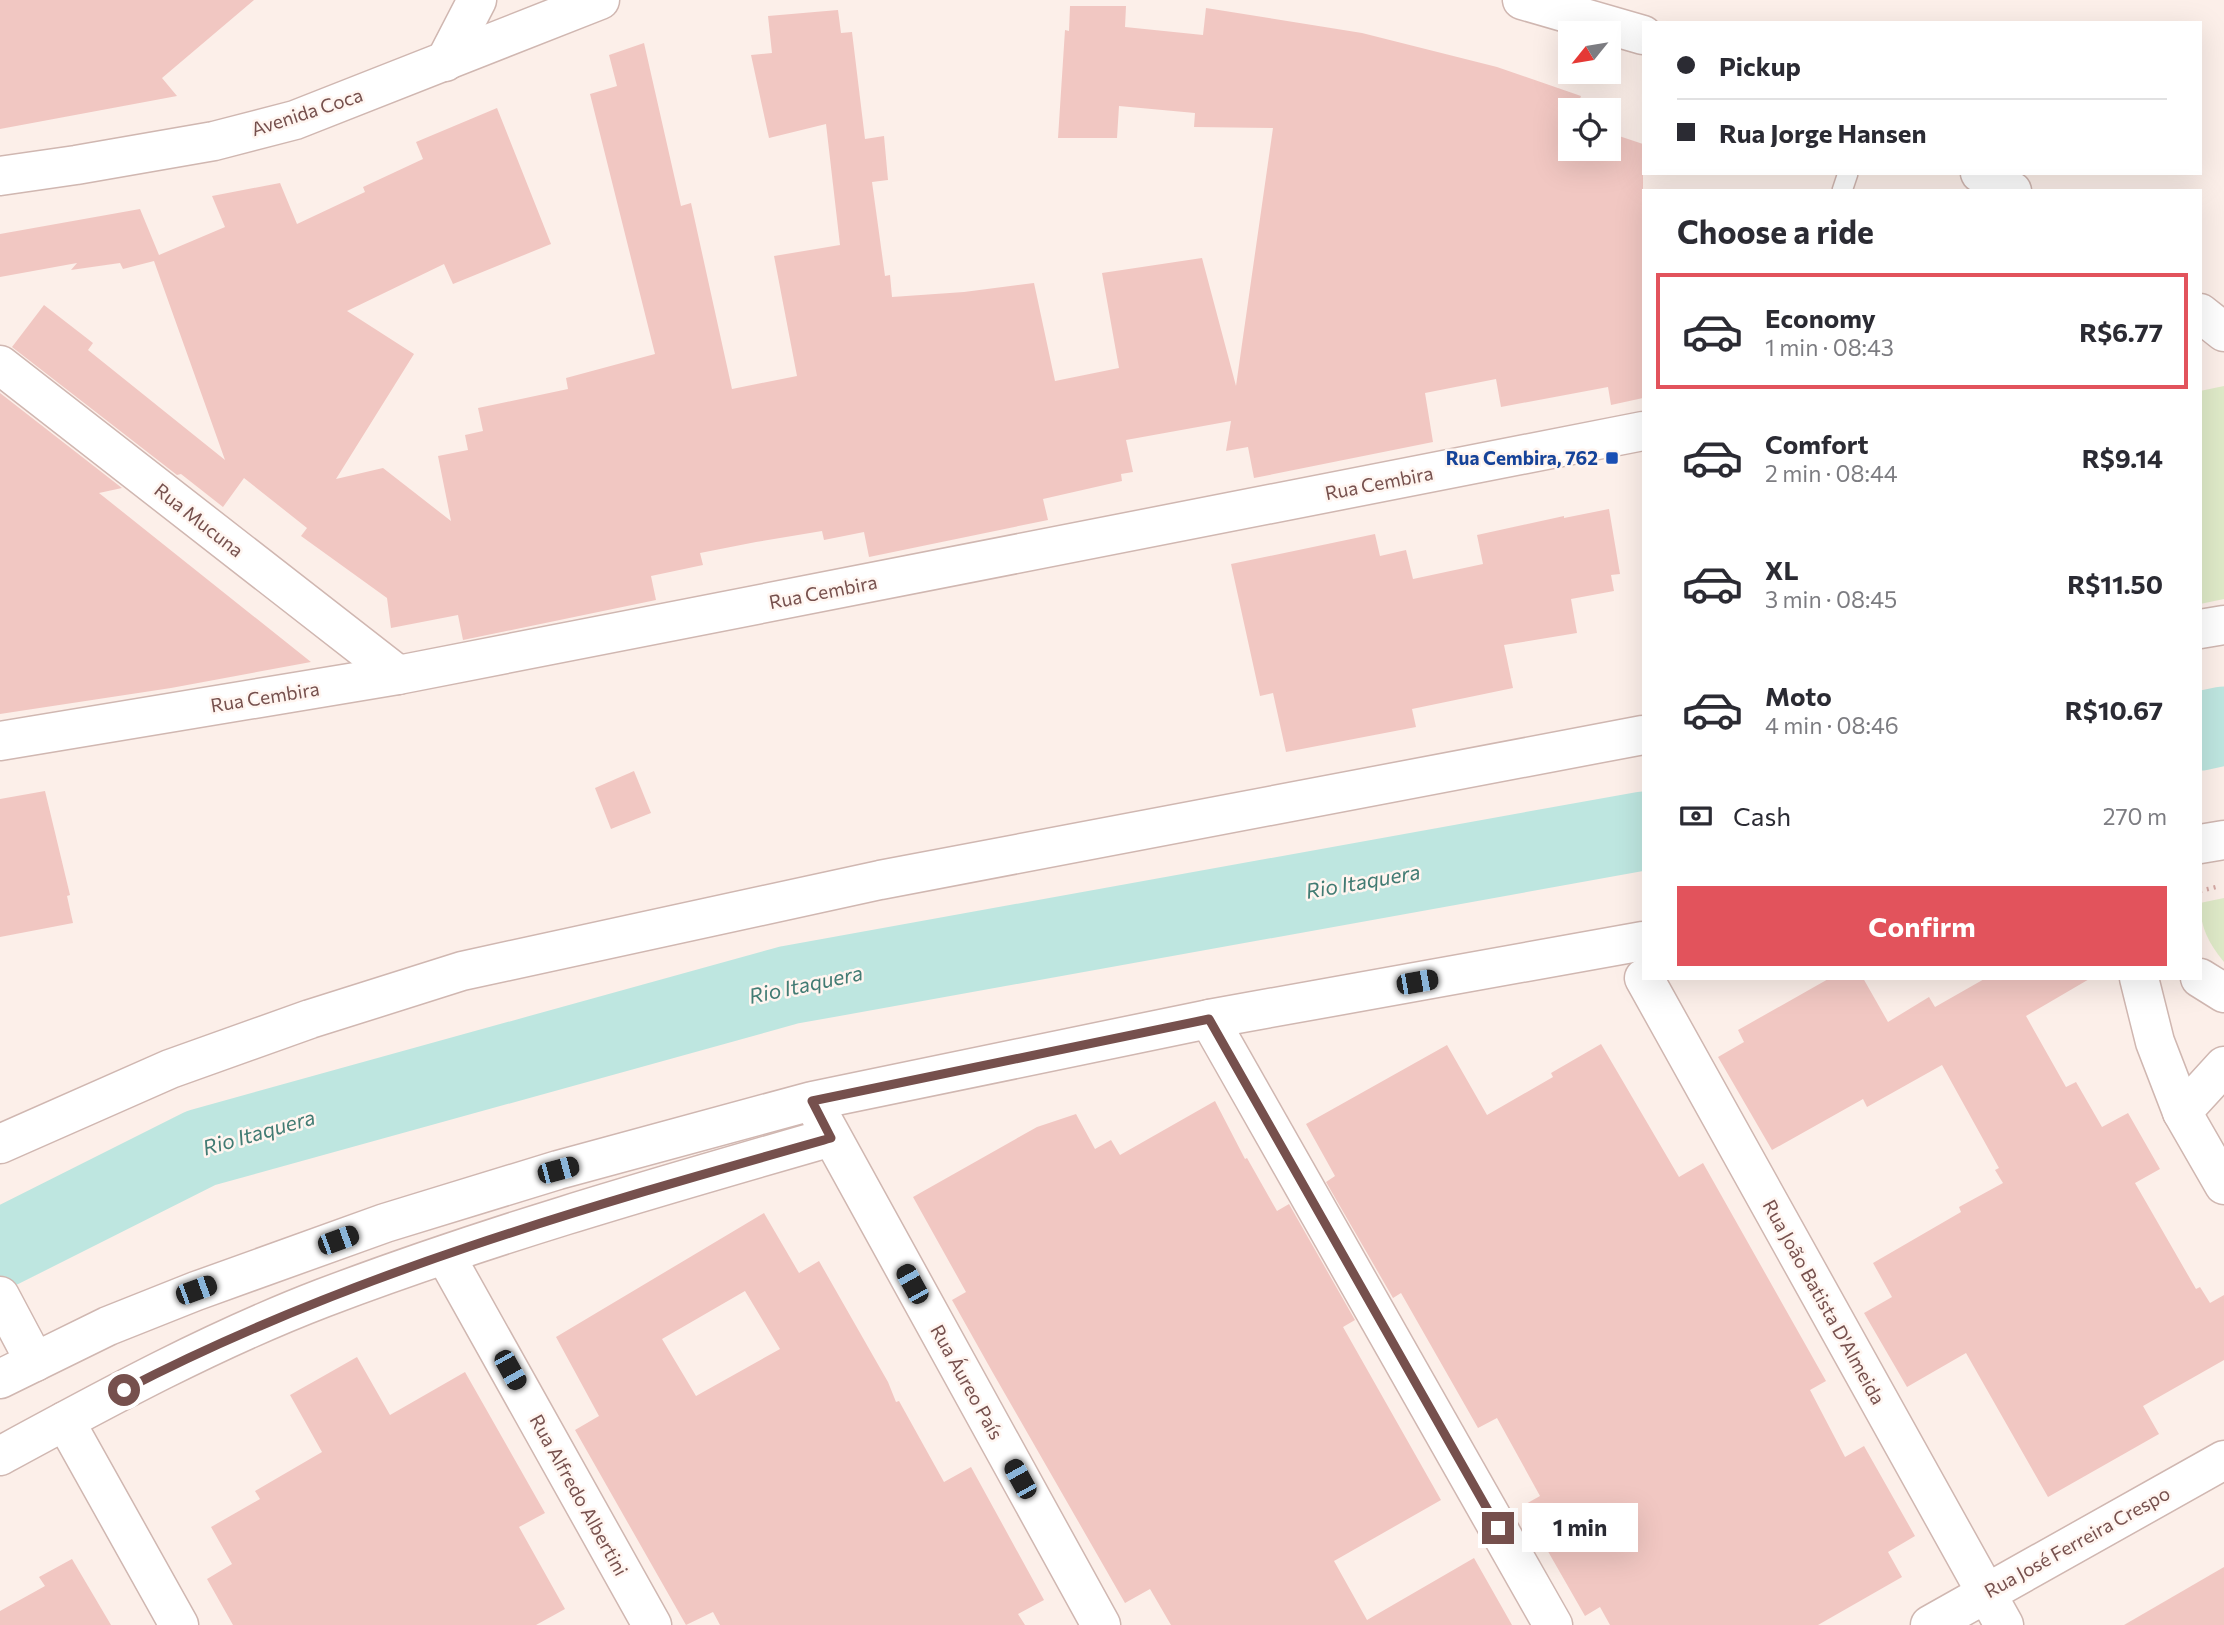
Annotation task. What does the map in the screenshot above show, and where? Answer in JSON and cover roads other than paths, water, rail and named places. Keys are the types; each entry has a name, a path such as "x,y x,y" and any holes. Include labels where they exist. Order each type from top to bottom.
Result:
{"street":[{"path":"445,62 477,0"},
{"name":"Avenida Coca","path":"0,176 214,141 295,120 600,0"},
{"path":"1522,0 1642,35"},
{"path":"1984,175 2008,189"},
{"name":"Rua Mucuna","path":"0,365 398,675"},
{"name":"Rua Cembira","path":"0,741 398,675 1642,431"},
{"path":"2202,629 2224,625"},
{"path":"0,1144 170,1069 310,1019 462,971 880,880 1642,735"},
{"path":"2202,844 2224,840"},
{"path":"0,1379 108,1326 385,1223 558,1170 812,1101 1209,1019 1639,960"},
{"path":"2202,979 2224,993"},
{"name":"Rua João Batista D'Almeida","path":"1650,980 1995,1609"},
{"path":"2140,980 2155,1042 2182,1112 2224,1185"},
{"path":"1209,1019 1553,1625"},
{"path":"2182,1112 2224,1066"},
{"name":"Rua Áureo País","path":"812,1101 1101,1625"},
{"path":"0,1456 65,1420 219,1344 321,1299 445,1255 676,1182 831,1138"},
{"name":"Rua Alfredo Albertini","path":"445,1255 652,1625"},
{"path":"6,1308 35,1362"},
{"path":"65,1420 179,1625"},
{"name":"Rua José Ferreira Crespo","path":"1930,1625 1995,1609 2224,1460"}],"waterway":[{"name":"Rio Itaquera","path":"2202,731 2224,726"},
{"name":"Rio Itaquera","path":"0,1249 201,1148 789,985 1642,831"}],"place":[{"name":"Rua Cembira, 762","path":"1612,458"}]}
